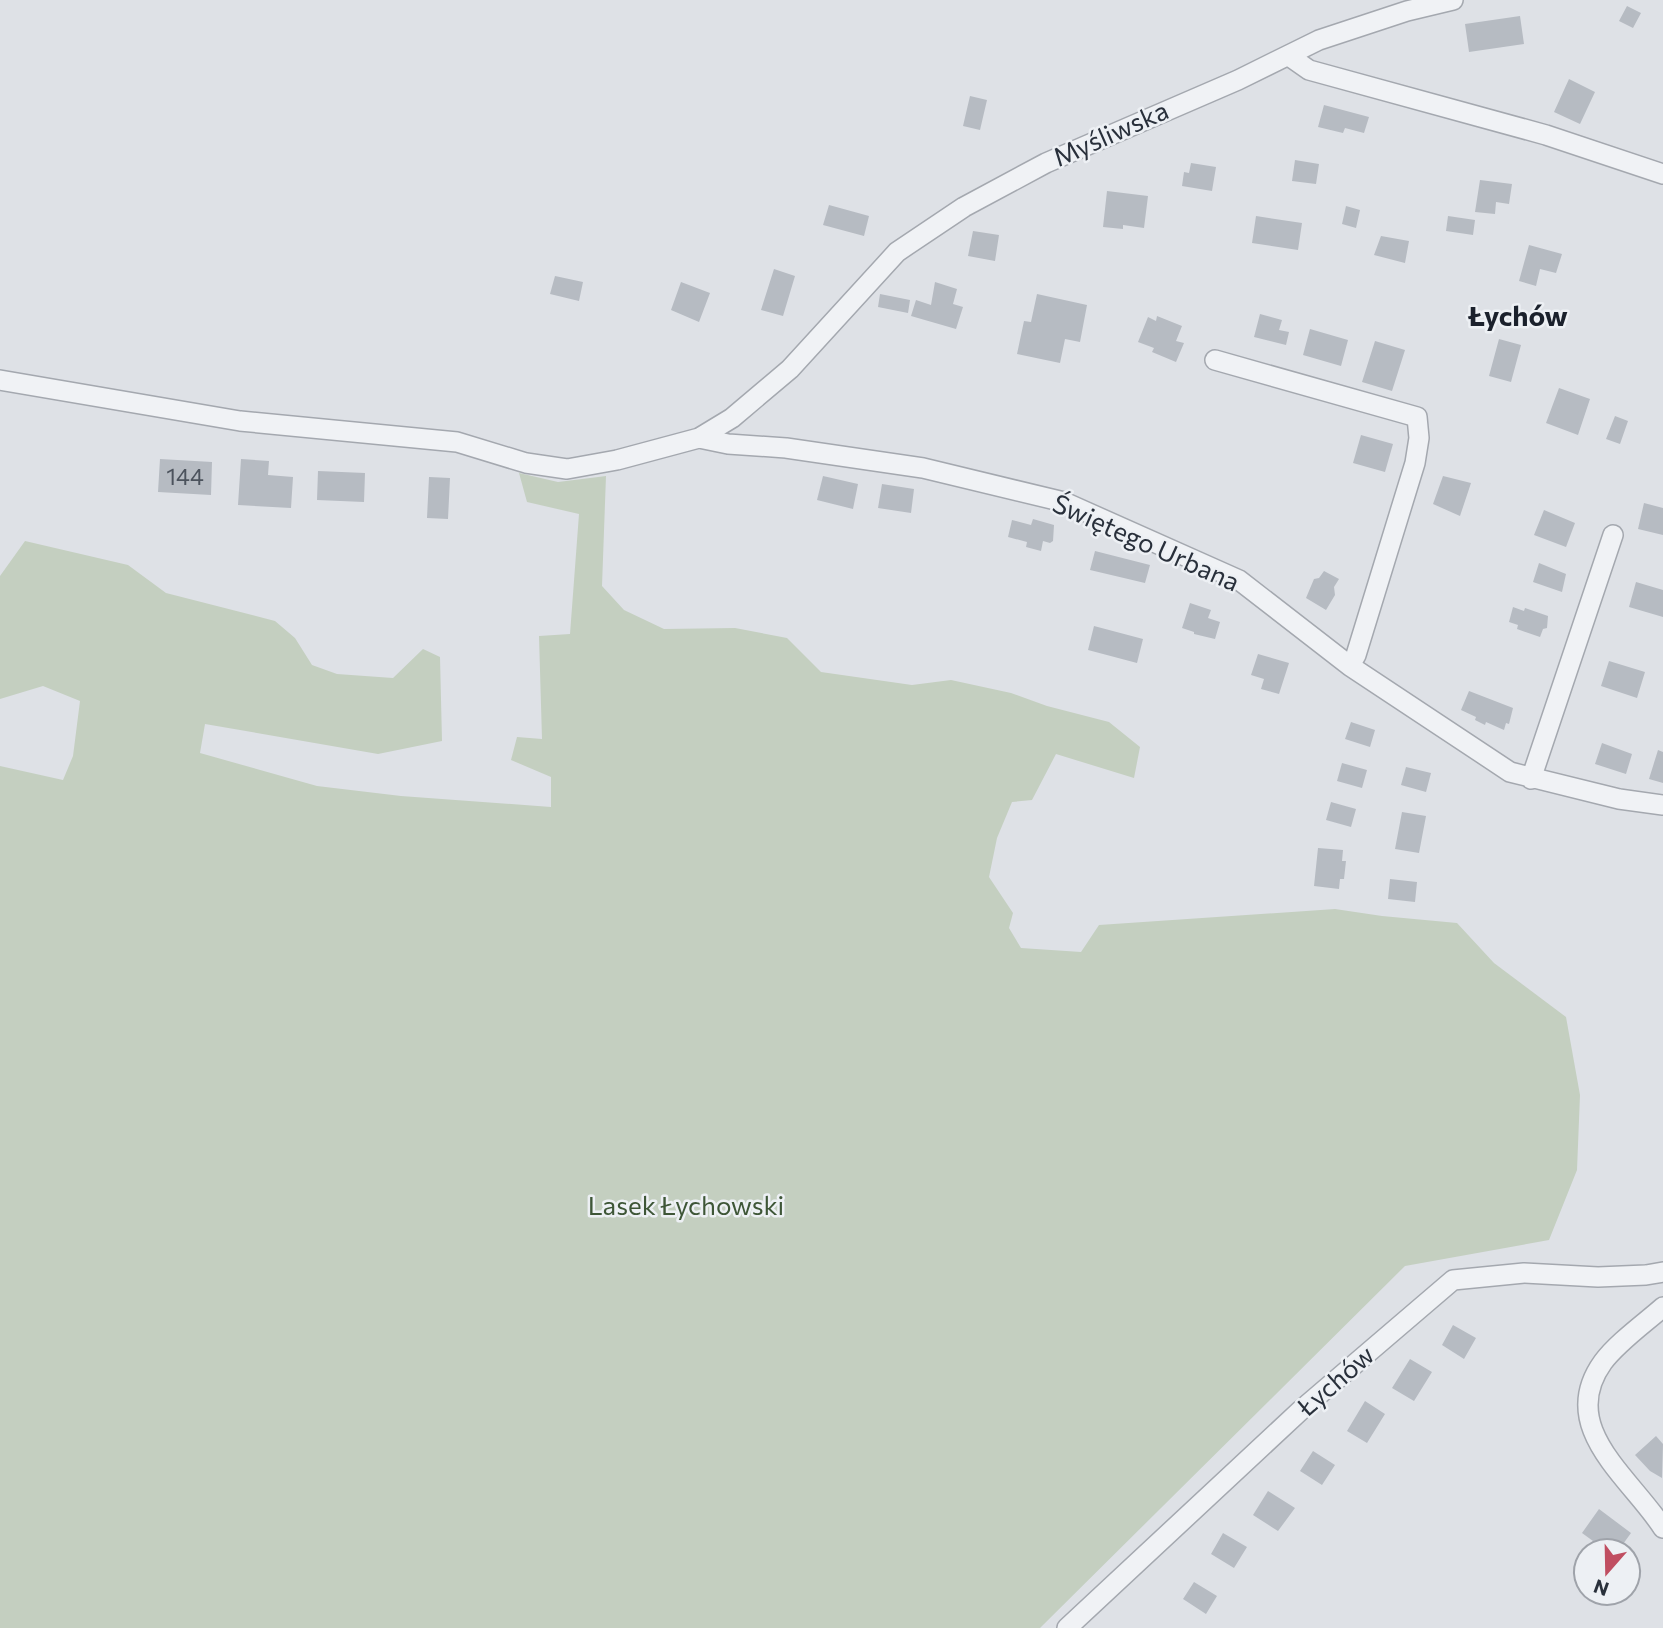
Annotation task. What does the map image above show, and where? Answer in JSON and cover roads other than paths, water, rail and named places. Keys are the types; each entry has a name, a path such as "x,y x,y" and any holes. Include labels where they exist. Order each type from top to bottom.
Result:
{"street":[{"name":"Myśliwska","path":"699,438 732,418 790,369 897,252 964,207 1045,163 1289,56 1319,40 1407,11 1453,0"},
{"path":"1289,56 1309,70 1546,135 1663,174"},
{"path":"1215,359 1417,417 1419,438 1415,463 1356,655 1350,666"},
{"path":"0,380 240,421 457,442 526,463 567,468 617,460 699,438"},
{"name":"Świętego Urbana","path":"699,438 923,468 1065,502 1239,580 1350,666 1510,772 1619,799 1663,805"},
{"path":"1531,779 1613,535"},
{"name":"Łychów","path":"1067,1628 1301,1410 1453,1280 1524,1273 1598,1277 1663,1272"},
{"path":"1663,1307 1605,1359 1595,1375 1587,1398 1590,1429 1613,1464 1663,1528"}],"district":[{"name":"Łychów","path":"1518,316"}],"park label":[{"name":"Lasek Łychowski","path":"686,1206"}]}
